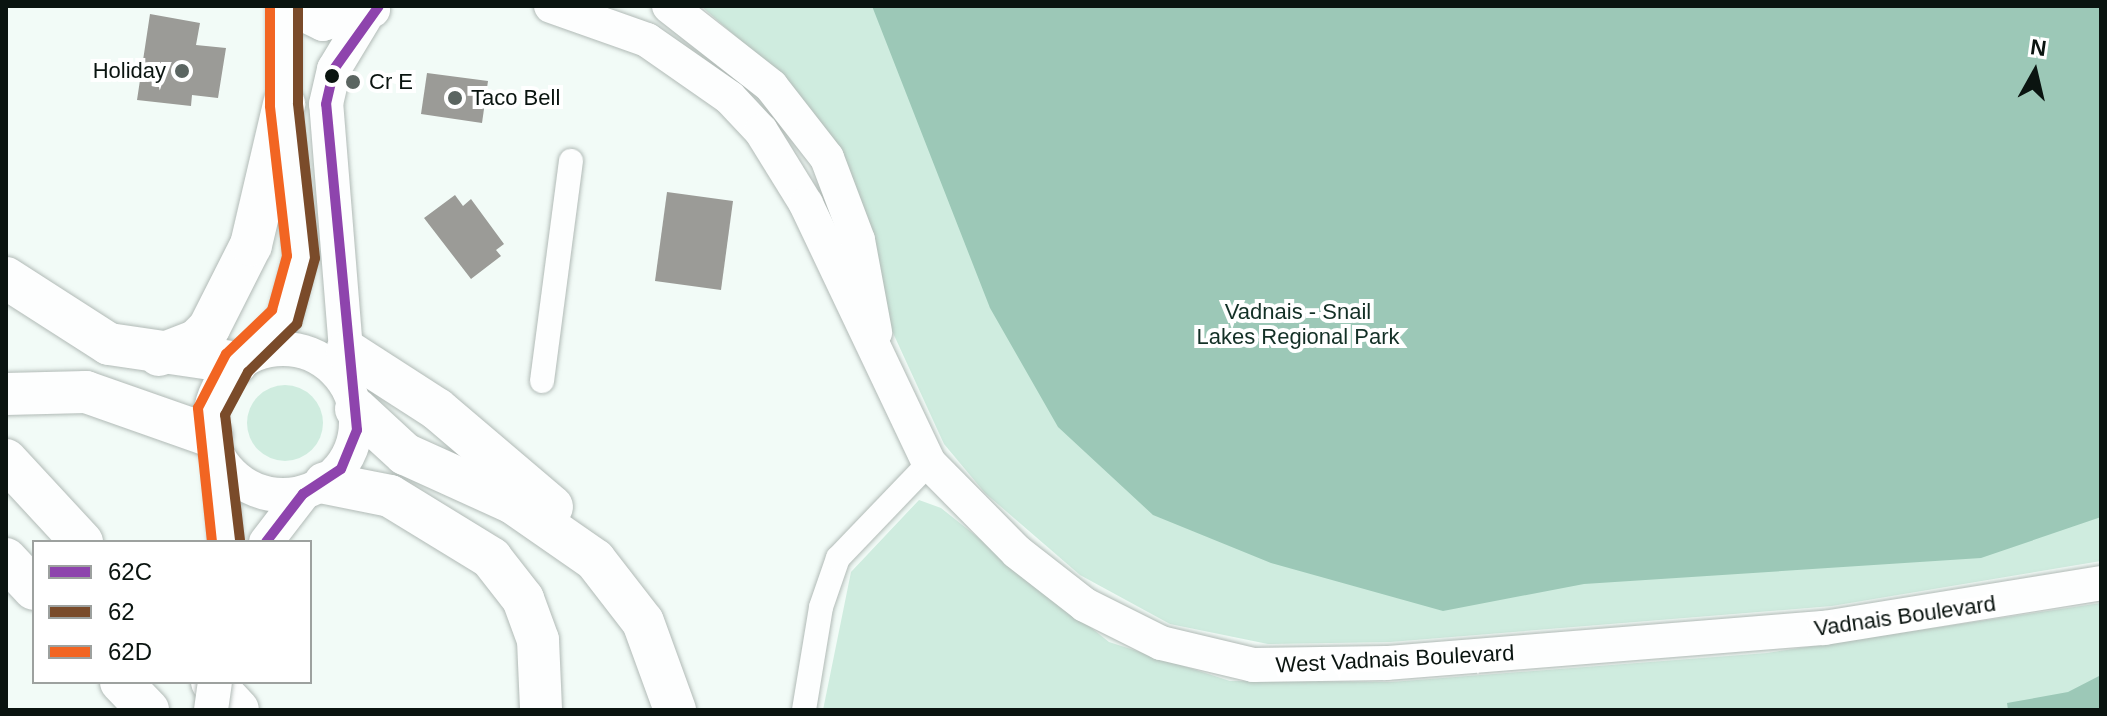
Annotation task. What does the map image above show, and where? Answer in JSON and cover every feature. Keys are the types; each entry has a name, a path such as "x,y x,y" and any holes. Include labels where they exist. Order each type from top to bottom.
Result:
{"highway":[{"path":"159,355 196,341 209,328 251,245 284,104"},
{"path":"6,278 83,332 159,355 245,358"},
{"path":"350,382 412,459 563,534 595,560 643,622"},
{"path":"350,382 448,417 577,529 617,570 643,622 675,710"},
{"path":"9,394 86,392 215,447"},
{"path":"6,460 80,540"},
{"path":"314,488 390,496 491,558 523,599 538,640 541,710"},
{"path":"6,559 32,587"},
{"path":"123,684 148,710"},
{"path":"216,684 238,710"}],"street":[{"path":"226,540 215,447 218,389 285,317 301,257 284,104 285,6 323,24 372,11"},
{"name":"West Vadnais Boulevard","path":"551,6 647,40 700,72 784,164 929,463 1017,552 1085,605 1207,658 1304,667 1707,639"},
{"name":"West Vadnais Boulevard","path":"669,6 771,86 827,158 858,240 879,360"},
{"path":"268,540 352,450 350,382 326,104 334,69 372,11"},
{"path":"542,381 571,161"},
{"path":"245,358 295,350 316,357 350,382"},
{"path":"215,447 255,491 314,488"},
{"path":"804,710 838,558 929,463"},
{"name":"Vadnais Boulevard","path":"1707,639 1917,616 2101,583"},
{"path":"211,710 214,684"}],"green space":[{"name":"Vadnais - Snail Lakes Regional Park","path":"701,6 2101,6 2101,561 1832,606 1390,642 1268,644 1170,624 1080,575 985,493 944,444 771,67"},
{"path":"285,385 299,388 312,396 320,409 323,423 320,437 312,450 299,458 285,461 271,458 258,450 250,437 247,423 250,409 258,396 271,388"},
{"path":"919,500 941,508 1109,642 1230,681 1391,682 1767,653 2101,603 2101,710 823,710 851,572"}],"shaded area":[{"name":"Vadnais - Snail Lakes Regional Park","path":"872,6 2101,6 2101,517 1981,558 1584,584 1443,611 1271,563 1153,515 1058,427 990,308"},
{"path":"2101,675 2101,710 2008,710 2007,703 2068,692"}],"building":[{"name":"Holiday","path":"150,14 200,23 196,45 226,48 218,98 192,95 191,106 137,100"},
{"name":"Taco Bell","path":"427,73 488,81 482,123 421,114"},
{"path":"667,192 733,201 721,290 655,281"},
{"path":"455,195 463,206 471,199 504,244 496,250 501,256 471,279 424,218"}],"transit line":[{"name":"62D","path":"212,540 198,408 226,354 272,310 287,256 270,106 270,6"},
{"name":"62","path":"240,540 225,415 248,372 297,324 315,258 298,103 298,6"},
{"name":"62C","path":"268,540 303,494 341,469 357,430 326,104 334,69 379,6"}],"place":[{"name":"Holiday","path":"182,71"},
{"name":"Cr E","path":"353,82"},
{"name":"Taco Bell","path":"455,98"}]}
